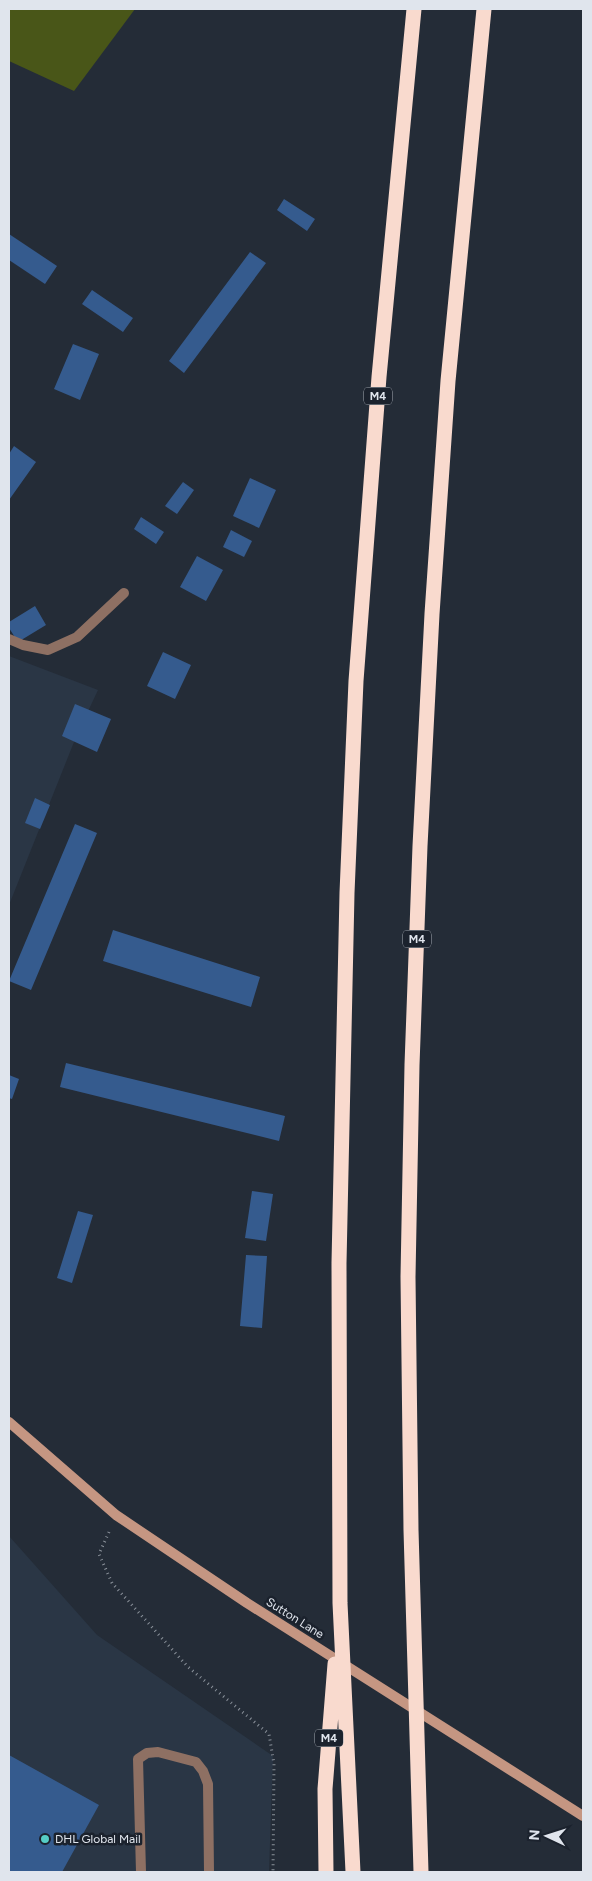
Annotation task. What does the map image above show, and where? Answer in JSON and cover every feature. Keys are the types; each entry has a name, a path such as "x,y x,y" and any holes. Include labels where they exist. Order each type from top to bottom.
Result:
{"highway":[{"name":"M4","path":"353,1872 340,1603 339,1263 347,893 356,681 379,377 414,9"},
{"name":"M4","path":"421,1872 411,1530 408,1277 412,1065 427,720 447,400 484,9"},
{"name":"M4","path":"326,1872 325,1789 340,1603"}],"street":[{"path":"9,639 23,645 48,650 77,637 124,593"},
{"name":"Sutton Lane","path":"9,1422 116,1516 247,1602 583,1816"},
{"path":"141,1872 138,1759 146,1752 158,1752 196,1762 204,1771 208,1784 209,1872"}],"path":[{"path":"116,1516 100,1554 112,1583 188,1667 269,1734 274,1764 273,1872"}],"shaded area":[{"path":"9,656 98,690 76,737 9,905"},
{"path":"9,1536 97,1635 273,1756 269,1872 9,1872"}],"green space":[{"path":"9,9 135,9 74,91 9,61"}],"building":[{"path":"284,199 315,219 307,231 277,210"},
{"path":"9,234 57,266 45,284 9,260"},
{"path":"250,252 266,263 184,373 169,361"},
{"path":"92,290 133,318 123,332 82,304"},
{"path":"73,344 99,354 80,400 54,389"},
{"path":"14,446 36,462 9,500 9,454"},
{"path":"250,478 276,490 259,528 233,516"},
{"path":"183,482 194,490 177,514 165,506"},
{"path":"141,517 164,532 156,544 134,529"},
{"path":"231,530 252,541 244,557 223,547"},
{"path":"197,556 223,570 206,601 180,587"},
{"path":"35,606 46,625 18,642 9,628 9,622"},
{"path":"163,652 191,665 175,699 147,686"},
{"path":"75,704 111,719 97,752 62,736"},
{"path":"35,798 50,805 40,829 25,823"},
{"path":"75,824 97,833 31,990 9,981"},
{"path":"113,930 260,977 251,1007 103,961"},
{"path":"66,1063 285,1116 279,1141 60,1087"},
{"path":"9,1075 19,1079 12,1099 9,1098"},
{"path":"252,1191 273,1194 266,1241 245,1238"},
{"path":"78,1211 93,1215 72,1283 57,1278"},
{"path":"246,1255 267,1256 262,1328 240,1326"},
{"name":"DHL Global Mail","path":"9,1755 99,1805 62,1872 9,1872"}],"place":[{"name":"DHL Global Mail","path":"45,1839"}]}
